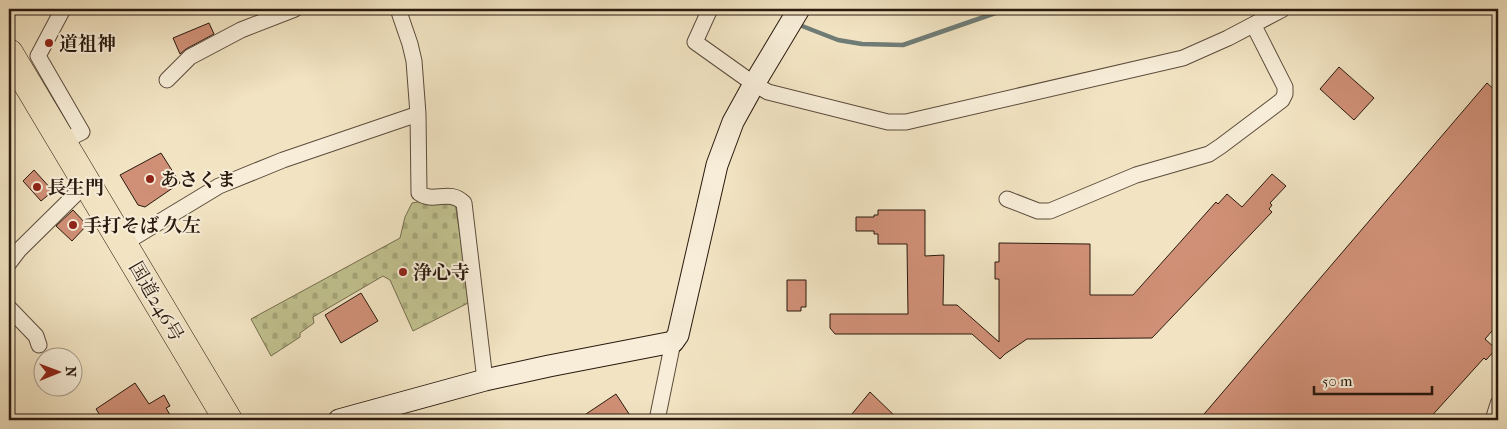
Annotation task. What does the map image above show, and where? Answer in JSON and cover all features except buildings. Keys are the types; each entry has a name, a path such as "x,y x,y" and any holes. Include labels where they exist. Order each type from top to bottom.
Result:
{"highway":[{"name":"国道246号","path":"11,60 228,420"}],"street":[{"path":"62,142 82,132 38,56 63,9"},
{"path":"167,80 190,57 241,30 295,9"},
{"path":"398,9 414,61 418,114 419,193 425,198 454,196 464,203 485,380"},
{"path":"710,9 695,42 754,84 768,92 888,122 906,122 1183,58 1254,26 1283,9"},
{"path":"657,420 673,342 678,335 717,165 733,122 799,9"},
{"path":"1007,200 1038,212 1050,211 1136,175 1208,154 1221,146 1282,100 1285,94 1285,87 1254,26"},
{"path":"123,244 219,186 283,160 418,114"},
{"path":"9,263 19,250 86,184"},
{"path":"9,308 36,336 39,345"},
{"path":"339,420 485,380 673,342"},
{"path":"1493,420 1498,404"}],"green space":[{"path":"445,197 455,202 470,302 413,331 390,280 383,276 313,317 314,323 300,333 300,337 271,356 251,319 400,238 405,217 412,203"}],"waterway":[{"path":"802,26 838,40 862,44 903,45 1007,9"}],"place":[{"name":"道祖神","path":"49,43"},
{"name":"あさくま","path":"150,179"},
{"name":"長生門","path":"37,187"},
{"name":"手打そば 久左","path":"73,225"},
{"name":"浄心寺","path":"403,272"}]}
